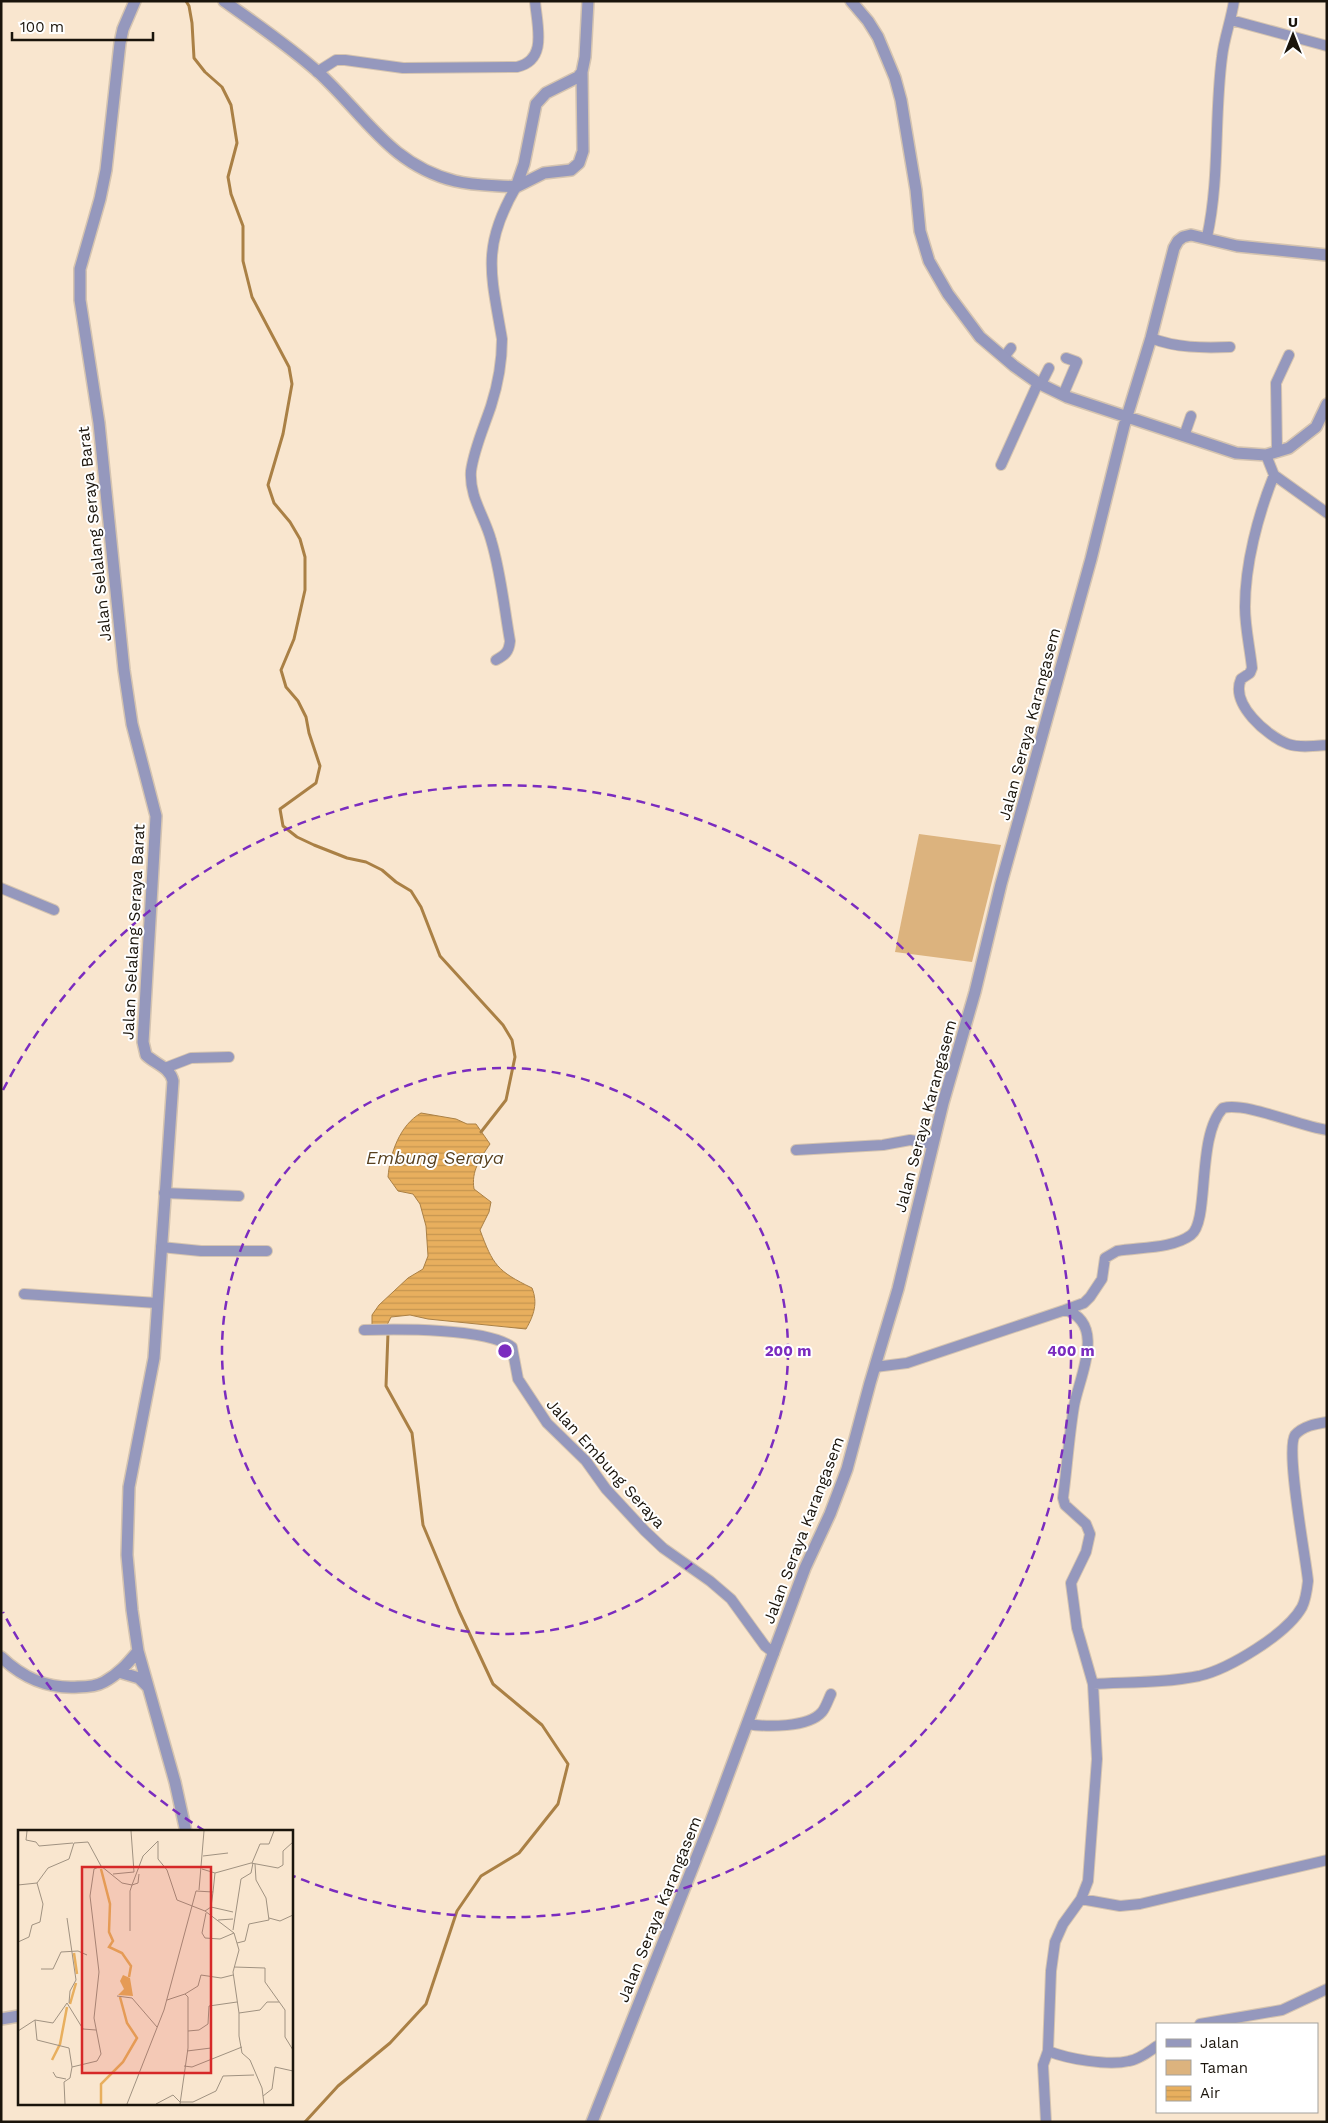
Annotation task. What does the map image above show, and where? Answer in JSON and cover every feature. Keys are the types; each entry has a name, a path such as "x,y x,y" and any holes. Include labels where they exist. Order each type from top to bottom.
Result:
{"street":[{"name":"Jalan Selalang Seraya Barat","path":"135,1 125,23 120,43 106,170 100,199 80,269 80,300 99,423 124,670 132,724 156,816 143,1042 146,1055 165,1068"},
{"path":"224,1 317,72 390,148 421,170 457,182 516,187 544,173 571,170 579,163 583,151 582,72 585,57 588,1"},
{"path":"317,72 336,60 421,69 517,67 526,65 535,56 538,44 534,1"},
{"path":"851,1 868,21 878,37 895,78 915,181 920,231 929,261 948,294 980,336 1008,353 1039,383 1063,395 1236,453 1272,454 1289,448 1316,427 1326,409"},
{"path":"1206,237 1213,201 1222,58 1234,1"},
{"path":"1231,20 1327,46"},
{"path":"496,660 510,649 510,641 491,539 475,502 472,484 472,471 477,447 491,404 502,349 502,339 490,272 491,247 503,211 516,187 524,164 536,104 546,93 578,77 582,72"},
{"name":"Jalan Seraya Karangasem","path":"592,2122 694,1866 805,1568 845,1476 898,1289 933,1144 984,955 1001,884 1091,559 1127,418 1178,241 1183,237 1191,235 1206,237 1237,246 1327,255"},
{"path":"1151,338 1167,344 1196,347 1230,347"},
{"path":"1289,355 1276,382 1272,454 1274,475 1251,557 1245,605 1252,668 1250,674 1242,679 1240,687 1248,712 1265,730 1288,744 1327,745"},
{"path":"1063,395 1077,362 1066,358"},
{"path":"1001,464 1039,383 1049,368"},
{"path":"1184,436 1190,416"},
{"path":"1274,475 1327,513"},
{"path":"1,888 54,910"},
{"path":"186,1830 175,1782 138,1651 127,1555 127,1509 132,1470 146,1407 154,1358 173,1081 165,1068 191,1058 229,1057"},
{"path":"875,1367 915,1360 1084,1303 1102,1279 1105,1258 1112,1253 1172,1243 1192,1234 1196,1229 1200,1211 1211,1129 1214,1118 1223,1108 1238,1106 1297,1124 1327,1130"},
{"path":"796,1150 883,1145 910,1140 933,1144"},
{"path":"164,1193 239,1196"},
{"path":"161,1247 201,1251 267,1250"},
{"path":"24,1294 157,1303"},
{"path":"1046,2122 1043,2066 1048,2051 1051,1971 1055,1942 1063,1924 1086,1890 1090,1868 1097,1759 1093,1684 1077,1628 1071,1583 1086,1552 1090,1534 1086,1524 1070,1511 1065,1505 1063,1498 1074,1406 1088,1354 1088,1341 1081,1319 1074,1313 1065,1310"},
{"name":"Jalan Embung Seraya","path":"364,1330 384,1329 479,1335 504,1341 512,1347 518,1378 547,1423 586,1461 606,1489 645,1531 663,1548 731,1598 774,1654"},
{"path":"1093,1684 1179,1678 1206,1674 1260,1646 1295,1617 1304,1600 1308,1581 1294,1480 1292,1444 1295,1436 1304,1428 1327,1422"},
{"path":"1,1656 13,1668 30,1679 54,1687 84,1687 102,1683 119,1672 138,1651"},
{"path":"119,1672 139,1678 147,1686"},
{"path":"747,1724 771,1726 805,1720 821,1713 831,1694"},
{"path":"1081,1899 1120,1906 1140,1904 1327,1860"},
{"path":"1206,2023 1282,2010 1327,1989"},
{"path":"1,2018 18,2016"},
{"path":"1048,2051 1095,2061 1124,2062 1139,2058 1156,2047"}],"green space":[{"path":"919,834 1001,845 972,962 895,952"}],"water":[{"name":"Embung Seraya","path":"421,1113 456,1119 467,1124 476,1124 490,1144 475,1171 473,1183 474,1189 491,1202 489,1212 480,1230 498,1266 511,1277 532,1288 535,1299 534,1309 526,1329 428,1319 410,1315 391,1317 385,1329 372,1329 372,1315 379,1305 408,1278 423,1269 428,1256 426,1226 420,1204 413,1194 398,1191 388,1177 397,1140 407,1125"}],"waterway":[{"path":"186,1 189,6 192,23 194,58 205,72 222,87 231,105 237,143 228,177 231,194 243,226 243,261 252,297 289,367 292,384 283,434 268,485 274,503 290,522 300,539 305,557 305,590 294,639 281,670 286,687 298,701 306,717 309,733 320,766 316,783 280,809 283,826 297,837 314,845 347,858 366,862 382,870 396,882 411,891 421,907 440,956 503,1025 512,1040 515,1057 506,1100 481,1132"},
{"path":"305,2122 338,2086 390,2043 426,2004 457,1911 481,1876 519,1853 558,1804 568,1764 542,1725 493,1684 459,1611 423,1525 412,1433 386,1386 388,1333"}]}
